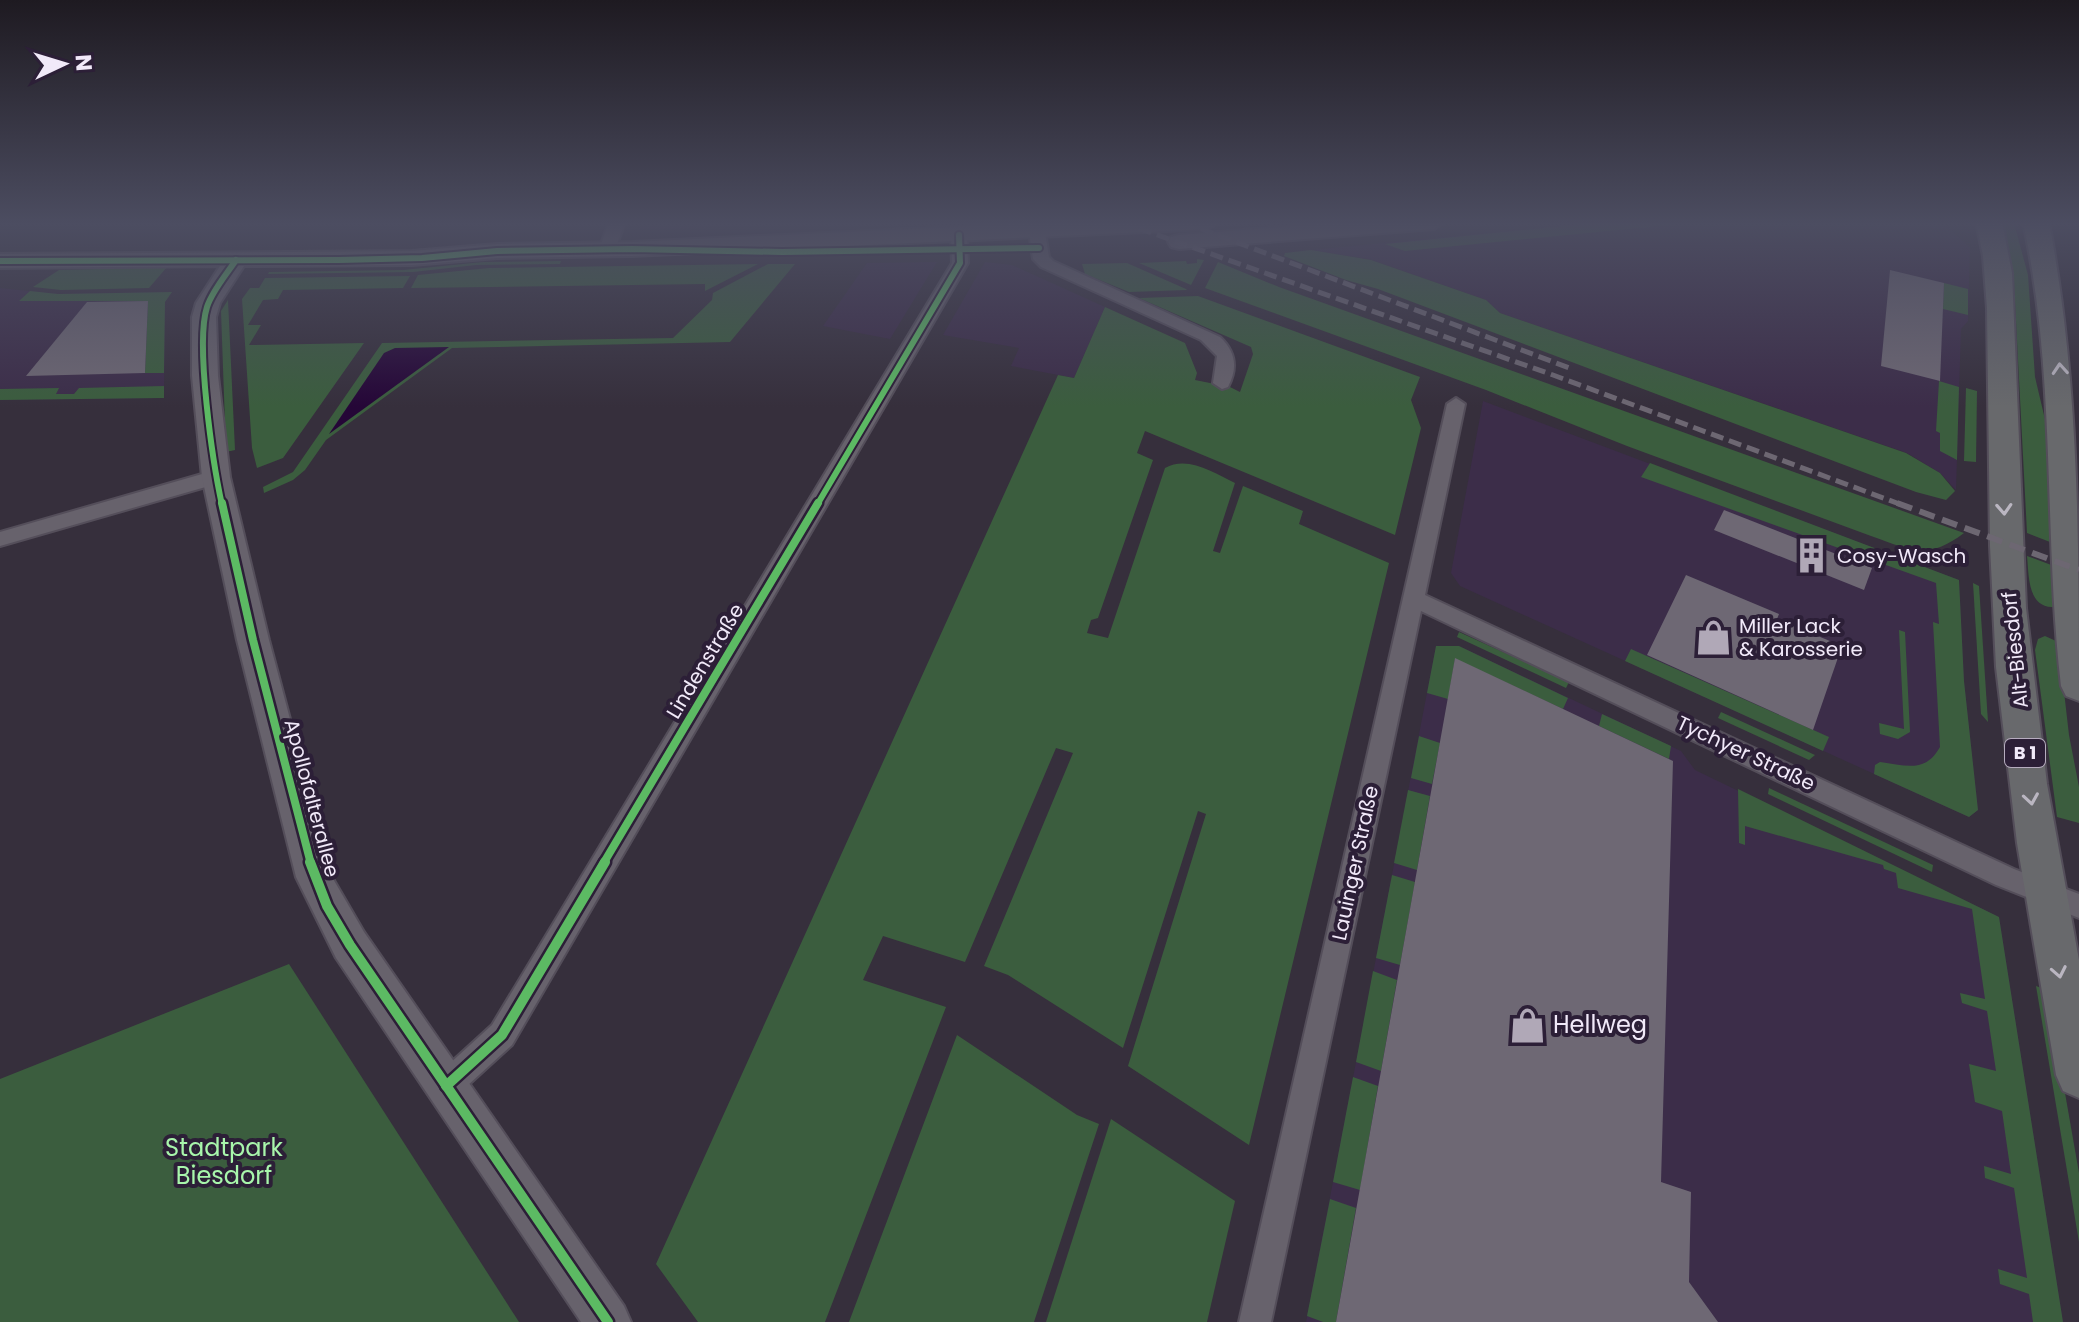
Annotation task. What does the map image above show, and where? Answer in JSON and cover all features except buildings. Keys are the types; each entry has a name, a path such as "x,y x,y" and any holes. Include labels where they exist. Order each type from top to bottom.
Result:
{"main road":[{"name":"Apollofalterallee","path":"221,284 208,303 204,317 205,376 212,413 216,477 239,581 314,877 350,945 608,1322"},
{"name":"Alt-Biesdorf","path":"2000,284 2009,611 2031,802 2062,901 2079,1075"},
{"path":"2052,284 2072,449 2070,631 2079,686"}],"street":[{"name":"Lindenstraße","path":"446,1086 502,1035 948,284"},
{"path":"1091,284 1207,336 1223,347 1228,360 1222,383"},
{"name":"Lauinger Straße","path":"1255,1322 1456,404"},
{"path":"0,539 216,477"},
{"name":"Tychyer Straße","path":"1413,599 2062,901"}],"shaded area":[{"path":"853,284 924,284 890,339 823,326"},
{"path":"973,284 1053,284 1105,307 1074,378 1011,366 1019,348 943,335"},
{"path":"1439,284 1969,284 1968,321 1961,329 1956,490 1940,473 1907,453 1500,313 1486,300"},
{"path":"0,288 58,294 172,292 165,302 164,398 0,400"},
{"path":"449,347 329,434 384,353 395,348"},
{"path":"1483,401 1959,580 1964,681 1978,810 1969,817 1460,586 1451,573"},
{"path":"1436,646 1459,646 1681,751 1695,770 1999,917 2063,1322 1306,1322"}],"green space":[{"path":"38,284 153,284 149,288 61,290 33,287"},
{"path":"262,284 406,284 403,288 283,290 278,299 263,300 248,325 261,325 249,345 364,343 283,458 257,468 252,448 242,299 250,288 259,288"},
{"path":"413,284 719,284 705,291 705,284 411,288"},
{"path":"731,284 779,284 730,342 452,348 326,440 305,470 293,480 264,493 263,487 293,472 382,343 673,338 712,300 713,293"},
{"path":"1109,284 1173,284 1187,290 1129,292"},
{"path":"1207,284 1271,284 1964,533 1951,542 1929,550 1908,549 1205,288"},
{"path":"1359,284 1439,284 1486,300 1500,313 1906,453 1940,473 1955,491 1946,500 1916,492"},
{"path":"1944,284 1968,289 1968,315 1943,309"},
{"path":"2014,284 2029,284 2035,377 2048,432 2050,542 2027,533"},
{"path":"30,291 58,294 172,292 165,302 164,373 145,373 148,301 19,301"},
{"path":"1198,296 1420,377 1411,400 1421,428 1395,535 1145,431 1137,453 1153,460 1098,618 1091,620 1087,633 1108,638 1165,468 1174,465 1192,464 1235,483 1213,551 1220,553 1243,486 1303,511 1299,524 1389,563 1249,1145 1128,1066 1206,814 1198,811 1123,1048 1008,975 984,966 1073,753 1056,748 965,962 883,936 863,980 946,1007 825,1322 698,1322 656,1264 1058,375 1074,378 1105,307 1185,343 1197,373 1195,380 1240,392 1253,354 1251,347 1139,298"},
{"path":"228,300 235,450 226,452 221,311"},
{"path":"1939,381 1959,387 1957,460 1940,451 1940,433 1936,431"},
{"path":"164,386 164,398 0,400 0,389 59,388 56,394 74,394 79,388"},
{"path":"1966,388 1977,391 1976,462 1964,461"},
{"path":"1650,463 1959,580 1964,681 1978,810 1969,817 1874,774 1875,765 1880,762 1914,766 1928,761 1940,747 1933,622 1939,624 1936,583 1641,477"},
{"path":"2027,556 2054,566 2056,604 2052,607 2038,601 2034,595"},
{"path":"1973,583 1979,586 1988,722 1981,714"},
{"path":"1899,630 1905,632 1910,732 1898,739 1880,734 1879,723 1904,729"},
{"path":"1459,632 1569,682 1566,688 1457,637"},
{"path":"2045,636 2056,641 2059,648 2069,735 2079,787 2079,823 2057,817 2035,650 2038,639"},
{"path":"1436,646 1459,646 1568,698 1563,709 1455,659 1448,699 1427,693"},
{"path":"1631,649 1829,737 1823,751 1625,661"},
{"path":"1721,712 1815,755 1809,760 1718,718"},
{"path":"1602,714 1671,746 1669,759 1599,726"},
{"path":"1419,736 1440,743 1432,784 1411,778"},
{"path":"1769,788 1933,865 1932,872 1768,794"},
{"path":"1738,789 1999,917 2063,1322 2033,1322 2029,1294 2000,1284 1998,1269 2027,1278 2014,1188 1985,1178 1984,1166 2011,1174 2002,1111 1975,1102 1969,1064 1996,1071 1987,1011 1962,1003 1960,993 1985,999 1972,909 1898,888 1896,873 1884,869 1883,865 1745,826 1745,845 1739,843"},
{"path":"1408,790 1430,796 1417,870 1394,863"},
{"path":"1392,875 1415,882 1400,965 1376,958"},
{"name":"Stadtpark Biesdorf","path":"289,964 519,1322 0,1322 0,1079"},
{"path":"1373,971 1397,980 1381,1071 1356,1062"},
{"path":"2036,986 2047,990 2079,1173 2079,1242"},
{"path":"957,1035 1077,1115 1099,1124 1034,1322 849,1322"},
{"path":"1353,1077 1378,1086 1360,1190 1333,1182"},
{"path":"1111,1119 1235,1201 1207,1322 1046,1322"},
{"path":"1330,1199 1356,1208 1336,1322 1323,1322 1307,1316"}],"railway":[{"path":"1295,284 1553,375 1902,505"},
{"path":"1346,284 1572,369"},
{"path":"1897,503 2079,570"}],"cycle path":[{"path":"221,284 208,303 204,317 205,376 216,477 253,640 314,877 350,945 608,1322"},
{"path":"446,1086 502,1035 948,284"}],"place":[{"name":"Cosy-Wasch","path":"1811,556"},
{"name":"Miller Lack & Karosserie","path":"1713,637"},
{"name":"Hellweg","path":"1527,1025"}]}
